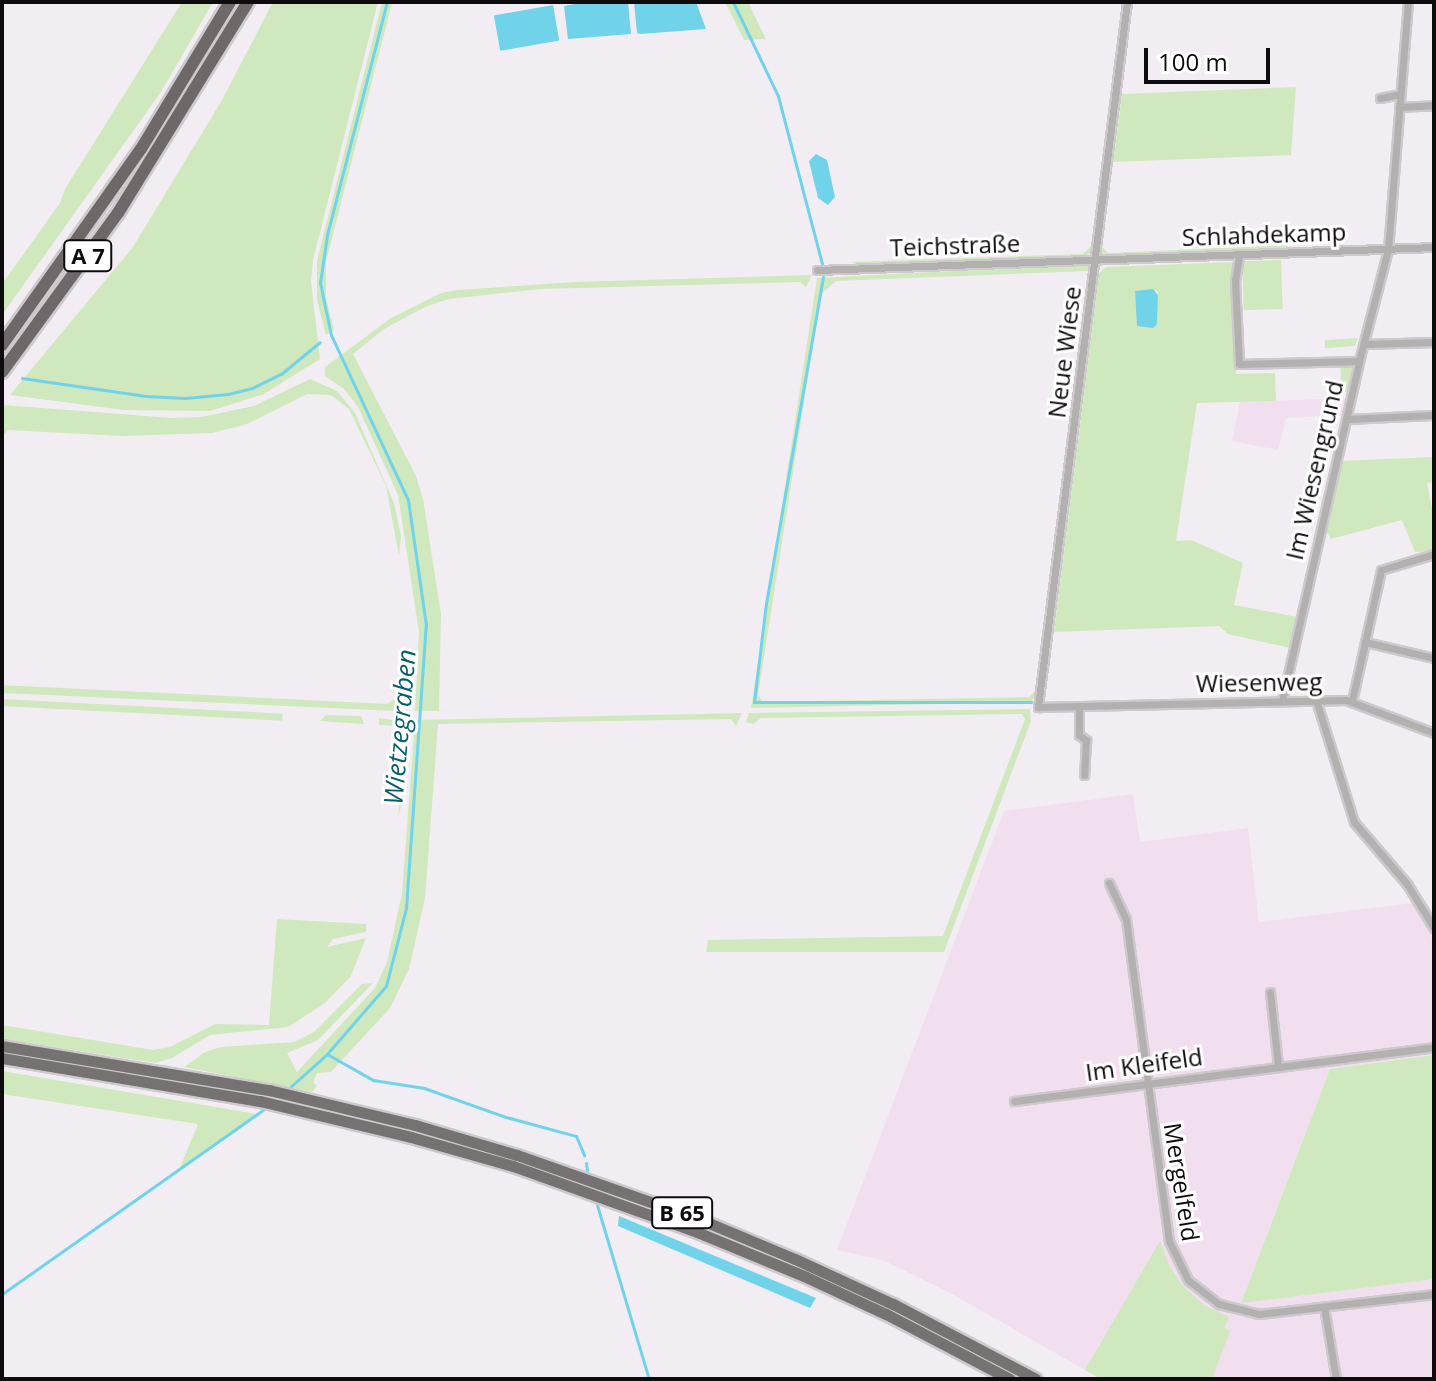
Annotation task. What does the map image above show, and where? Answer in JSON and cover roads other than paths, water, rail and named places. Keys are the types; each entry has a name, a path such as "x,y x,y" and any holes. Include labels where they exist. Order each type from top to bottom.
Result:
{"highway":[{"name":"A 7","path":"2,345 141,149 230,2"},
{"name":"A 7","path":"2,372 118,213 248,2"},
{"name":"B 65","path":"2,1046 269,1090 517,1155 704,1221 893,1304 1036,1379"},
{"name":"B 65","path":"2,1058 260,1101 513,1166 697,1232 886,1314 1010,1379"},
{"path":"976,1361 995,1379"}],"street":[{"name":"Neue Wiese","path":"1038,707 1127,2"},
{"name":"Im Wiesengrund","path":"1282,701 1359,361 1388,250 1408,2"},
{"path":"1380,98 1400,94"},
{"path":"1399,107 1434,105"},
{"name":"Schlahdekamp","path":"1095,260 1434,247"},
{"path":"1239,256 1235,281 1239,364 1359,361"},
{"name":"Teichstraße","path":"817,270 1095,260"},
{"path":"1364,344 1434,342"},
{"path":"1346,419 1434,415"},
{"path":"1352,701 1381,570 1434,554"},
{"path":"1365,642 1434,658"},
{"path":"1316,700 1354,822 1407,884 1434,928"},
{"name":"Wiesenweg","path":"1038,707 1352,701 1434,733"},
{"path":"1079,706 1079,735 1086,740 1084,775"},
{"name":"Mergelfeld","path":"1109,883 1126,919 1169,1241 1188,1280 1212,1300 1248,1313 1434,1294"},
{"path":"1270,992 1278,1066"},
{"name":"Im Kleifeld","path":"1014,1101 1434,1047"},
{"path":"1324,1307 1336,1379"}],"water":[{"path":"587,2 628,2 631,34 568,39 564,6"},
{"path":"634,2 696,2 706,29 637,33"},
{"path":"553,5 559,40 500,51 494,15"},
{"path":"816,154 827,160 835,197 828,205 818,198 809,161"},
{"path":"1153,289 1158,295 1157,324 1153,328 1137,326 1135,291"},
{"path":"619,1216 816,1298 810,1308 618,1226"}],"waterway":[{"name":"Wietzegraben","path":"288,1089 327,1054 386,986 406,908 426,625 408,500 331,335 320,283 327,235 387,2"},
{"path":"733,2 778,96 822,264"},
{"path":"823,277 766,603 754,702 1031,702"},
{"path":"22,378 146,396 185,398 228,394 252,388 281,374 320,342"},
{"path":"327,1054 373,1080 424,1088 506,1117 576,1136 584,1155"},
{"name":"Wietzegraben","path":"2,1294 267,1107"},
{"path":"586,1163 587,1170"},
{"path":"597,1205 649,1379"}]}
